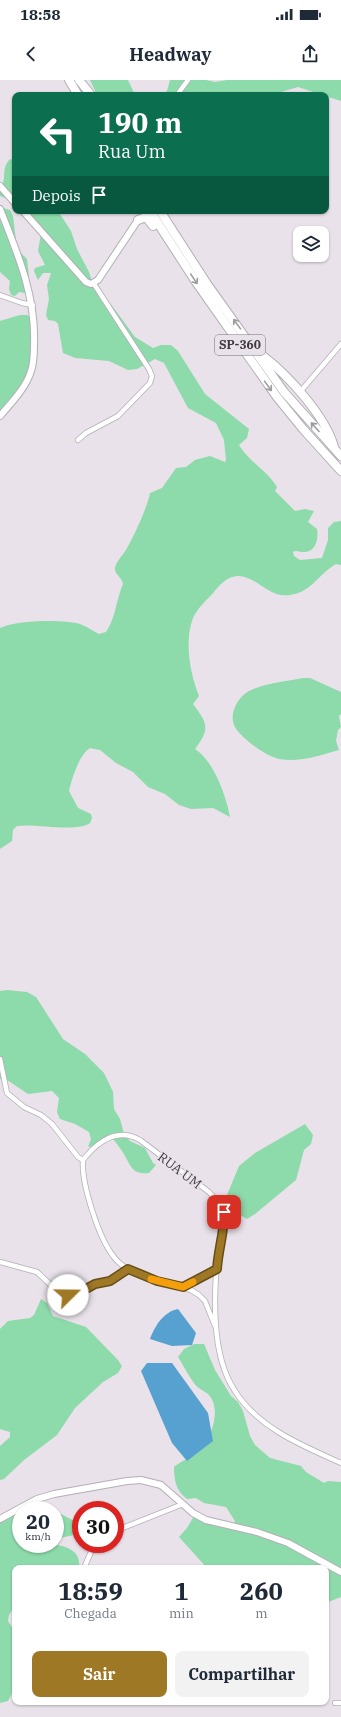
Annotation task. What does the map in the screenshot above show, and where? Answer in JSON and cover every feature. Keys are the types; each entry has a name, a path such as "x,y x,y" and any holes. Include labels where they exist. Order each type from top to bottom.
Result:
{"highway":[{"path":"69,80 76,92"},
{"path":"79,80 88,92"},
{"path":"138,220 141,214"},
{"name":"SP-360","path":"152,214 186,267 277,397 303,430 341,470"},
{"name":"SP-360","path":"162,214 207,284 256,350 288,397 341,456"},
{"path":"138,220 144,216 148,218 165,244 186,267"},
{"path":"256,350 273,364 300,392 327,430 335,450"}],"street":[{"path":"179,92 188,80"},
{"path":"0,186 12,200"},
{"path":"0,208 20,259 33,305 35,324 32,370 28,380 0,416"},
{"path":"25,214 86,282 94,284 152,376 150,383 118,416 86,433 78,440"},
{"path":"94,284 138,220"},
{"path":"0,295 22,304 33,305"},
{"path":"300,392 341,344"},
{"path":"0,1059 7,1093 24,1107 41,1115 52,1124 72,1151 83,1160 84,1179 101,1235 113,1257 128,1269 157,1281 183,1287 199,1295 205,1301 217,1331"},
{"name":"RUA UM","path":"83,1160 92,1150 105,1140 116,1136 130,1135 140,1140 209,1192 224,1212 225,1221 219,1246 217,1269 217,1331 220,1353 228,1378 235,1392 244,1403 272,1428 286,1437 341,1463"},
{"path":"0,1262 37,1272 54,1288 73,1296 95,1284 119,1277 128,1269"},
{"path":"183,1287 217,1269"},
{"path":"0,1519 38,1499 54,1494 127,1480 141,1480 161,1485 183,1504 206,1520 257,1532 288,1543 328,1565"},
{"path":"124,1527 183,1504"},
{"path":"85,1565 91,1553"},
{"path":"329,1565 341,1572"},
{"path":"335,1703 341,1703"}],"green space":[{"path":"90,80 128,80 134,92 96,92"},
{"path":"170,80 206,80 215,82 227,80 341,80 341,101 329,97 329,92 313,92 298,87 281,92 166,92"},
{"path":"10,159 12,160 12,201 0,196 0,188 4,182 5,167"},
{"path":"0,207 10,210 13,216 17,249 27,259 31,294 19,292 15,296 11,295 9,289 10,281 0,272"},
{"path":"28,214 60,214 71,231 77,249 89,272 94,287 113,307 135,337 153,348 161,345 171,345 178,351 205,394 249,429 247,438 239,445 243,451 273,481 277,487 275,491 295,511 305,509 314,511 308,522 317,529 317,541 313,548 306,552 293,552 294,556 300,560 322,558 328,540 328,528 334,522 341,521 341,565 336,564 330,568 312,585 301,592 286,595 272,592 247,578 239,576 232,577 219,586 200,607 193,618 190,627 189,657 199,696 193,704 202,717 205,726 203,736 195,749 208,762 213,770 226,799 230,817 213,808 191,809 179,805 165,794 148,787 133,772 116,763 100,750 90,748 79,761 69,791 78,808 91,814 92,818 90,823 84,826 65,828 25,825 17,826 13,830 12,841 0,849 0,628 16,623 62,621 80,624 99,634 106,632 112,620 123,584 115,568 135,532 150,493 162,488 176,468 186,467 195,460 210,456 225,462 226,460 224,440 216,423 188,408 164,363 155,359 137,369 128,370 109,361 75,358 63,353 58,324 55,321 48,320 46,315 49,299 47,285 51,273 43,273 38,280 34,271 35,268 45,265 38,251 41,234"},
{"path":"20,315 27,315 30,317 35,355 21,389 0,413 0,321"},
{"path":"310,678 341,692 341,714 339,716 341,727 338,730 336,741 339,750 294,760 274,758 255,746 238,731 233,722 233,711 241,697 249,691 268,685"},
{"path":"7,990 27,992 36,997 63,1039 85,1054 104,1073 113,1092 114,1109 120,1119 124,1134 130,1141 145,1148 153,1163 156,1165 149,1173 134,1170 112,1138 103,1144 88,1147 91,1139 89,1132 75,1124 60,1119 57,1112 59,1098 52,1091 28,1094 7,1080 0,1079 0,991"},
{"path":"305,1124 313,1135 311,1144 304,1150 296,1180 247,1219 237,1213 227,1195 239,1166 255,1153"},
{"path":"41,1299 47,1303 53,1316 86,1327 122,1366 118,1373 103,1382 75,1408 57,1435 24,1460 4,1479 0,1480 0,1446 10,1437 10,1432 0,1429 0,1329 8,1321 30,1318 34,1315"},
{"path":"194,1344 204,1344 215,1370 231,1396 238,1402 243,1411 250,1436 255,1445 270,1458 301,1466 306,1472 324,1483 328,1481 341,1482 341,1597 329,1602 329,1565 204,1565 179,1537 187,1528 194,1516 234,1524 235,1521 226,1507 204,1503 196,1498 187,1499 178,1489 175,1481 174,1467 199,1451 206,1443 212,1429 215,1414 212,1400 208,1394 196,1385 178,1357 184,1349"},
{"path":"12,1516 12,1553 64,1553 64,1547 72,1551 72,1553 75,1553 78,1559 79,1565 12,1565 12,1610 9,1615 8,1621 12,1627 12,1694 8,1701 0,1703 0,1522"},
{"path":"64,1516 72,1520 72,1535 64,1537"}],"water":[{"path":"178,1309 196,1333 192,1345 172,1346 150,1339 160,1320 168,1313"},
{"path":"147,1363 172,1363 208,1413 213,1441 187,1461 172,1443 141,1371"}],"slow traffic":[{"path":"151,1279 183,1287 193,1282"}],"route":[{"path":"68,1295 73,1296 90,1286 110,1281 119,1277 128,1269 157,1281 183,1287 217,1269 219,1246 225,1221 224,1212"}]}
